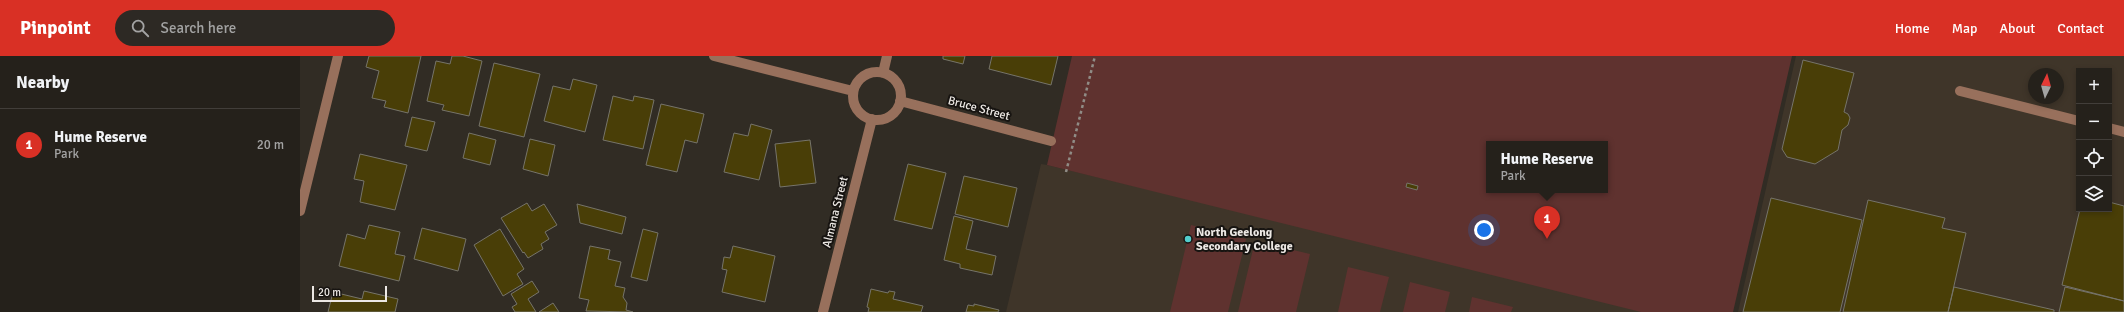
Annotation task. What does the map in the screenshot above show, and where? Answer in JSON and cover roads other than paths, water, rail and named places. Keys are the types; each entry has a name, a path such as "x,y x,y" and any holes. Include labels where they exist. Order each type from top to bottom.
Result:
{"street":[{"path":"300,211 338,56"},
{"path":"714,56 853,91"},
{"path":"883,73 887,56"},
{"path":"883,73 895,80 899,87 900,101 897,108 886,118 872,119 859,112 855,106 853,91 856,84 868,74 883,73"},
{"path":"1960,91 2076,120"},
{"name":"Bruce Street","path":"900,101 1051,141"},
{"name":"Almana Street","path":"823,312 872,119"},
{"path":"2112,129 2124,132"}],"place":[{"name":"North Geelong Secondary College","path":"1188,239"},
{"name":"Hume Reserve","path":"1547,239"}]}
